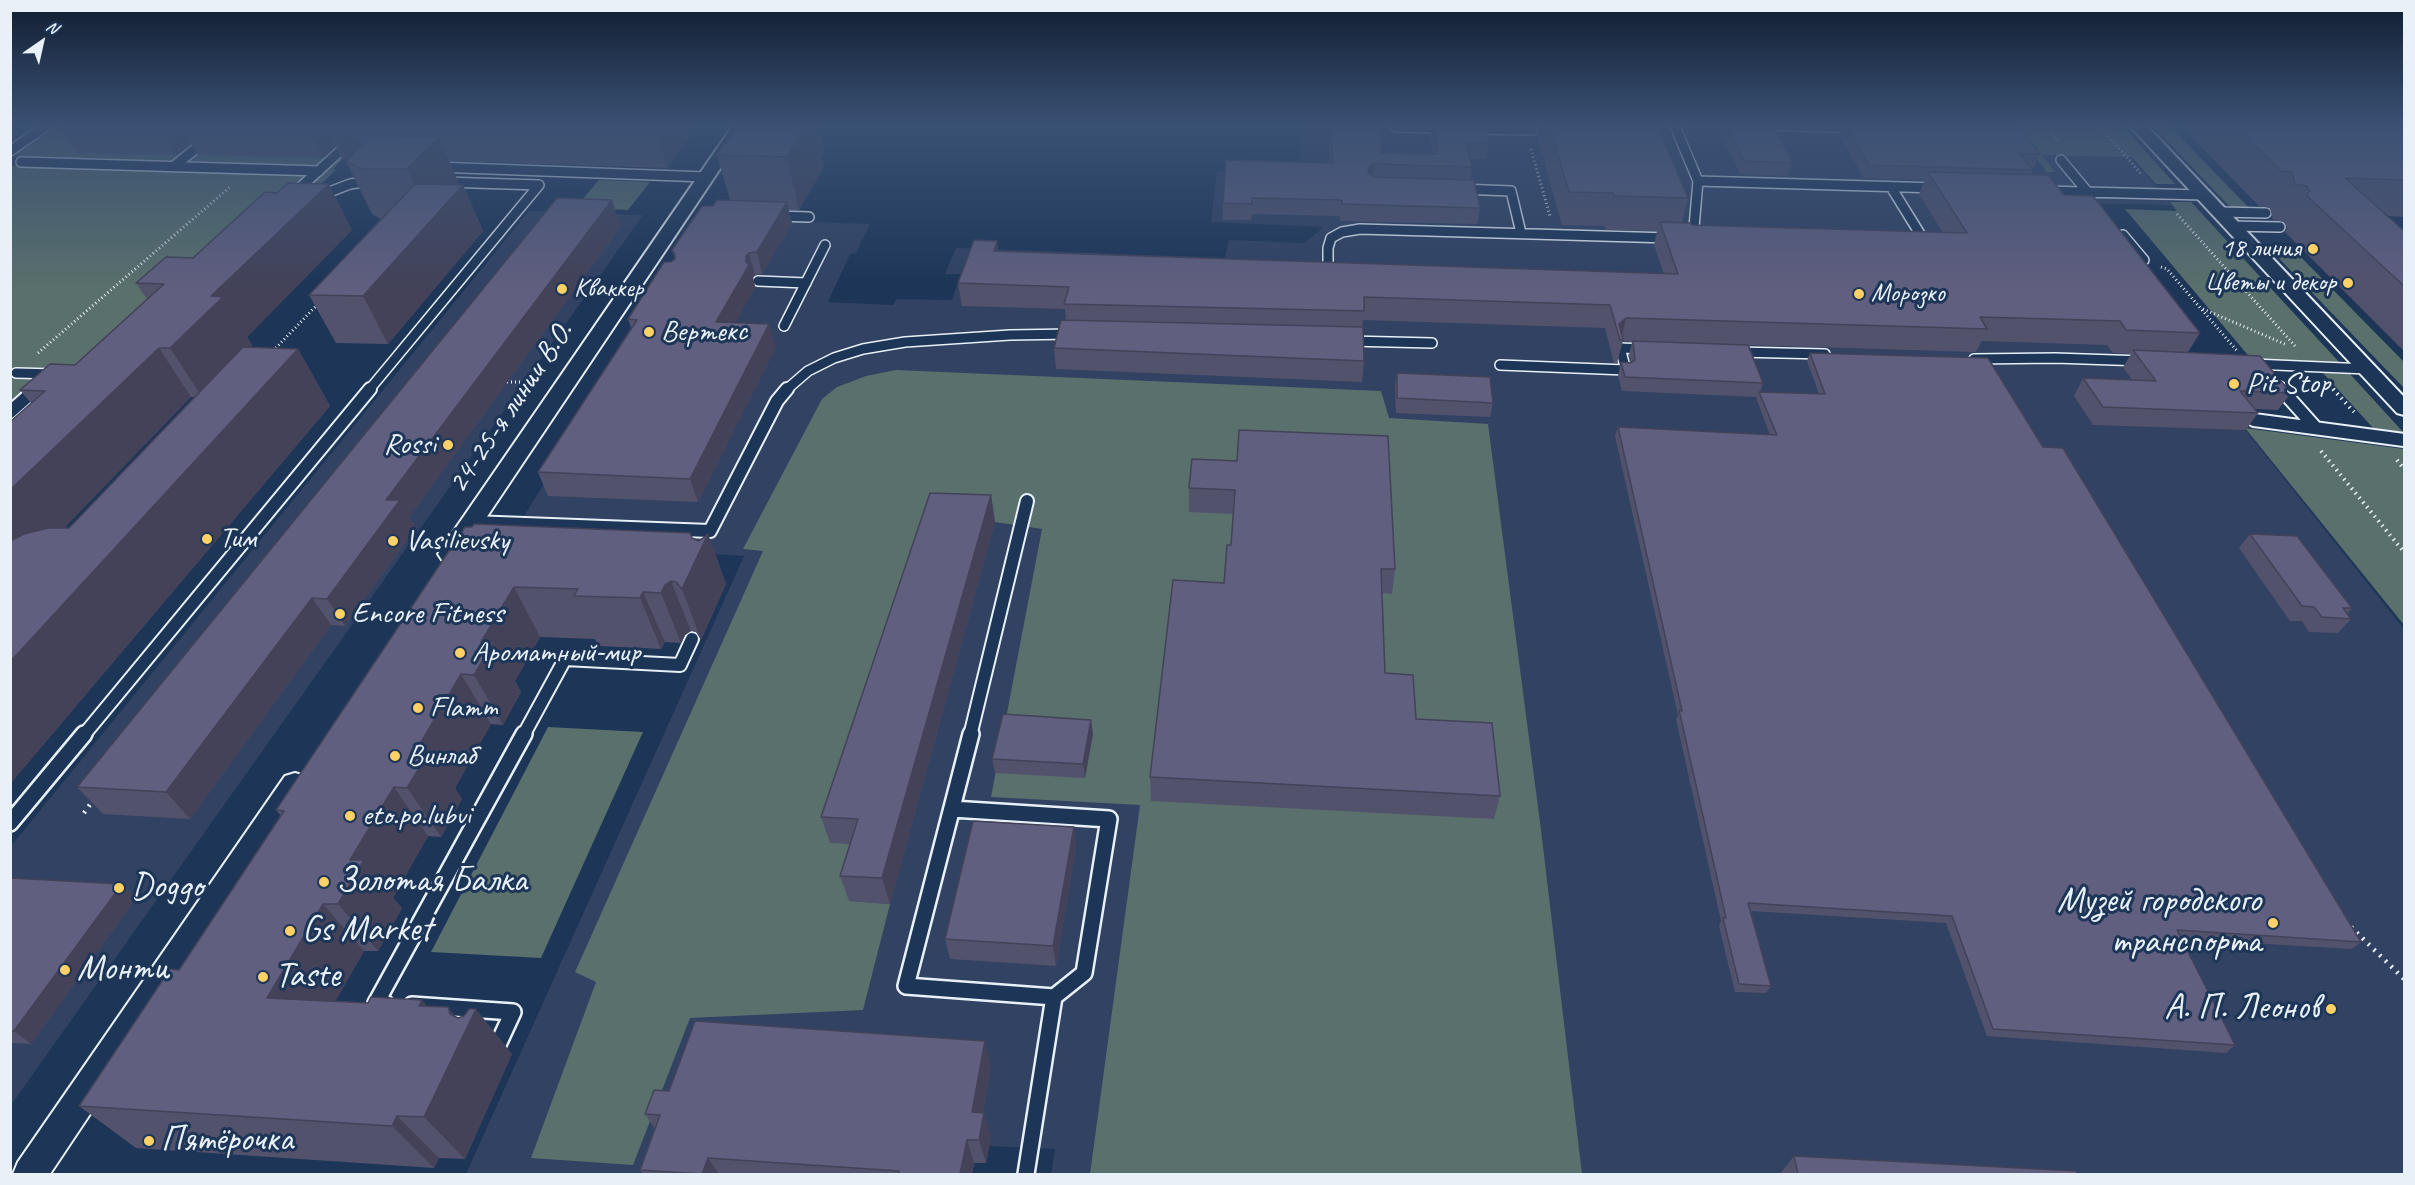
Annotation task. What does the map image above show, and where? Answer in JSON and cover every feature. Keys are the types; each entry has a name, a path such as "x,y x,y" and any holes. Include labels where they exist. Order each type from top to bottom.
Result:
{"street":[{"name":"24-25-я линии В.О.","path":"450,560 472,522 644,277 686,213 705,179"},
{"path":"2188,179 2403,406"},
{"path":"30,1174 307,766"}],"lane":[{"path":"284,203 310,179"},
{"path":"2077,179 2094,201"},
{"path":"312,207 332,191 350,184 380,181"},
{"path":"1328,266 1328,248 1332,238 1342,232 1360,229 1694,239 1698,181 1949,188"},
{"path":"10,823 539,185 426,182"},
{"path":"1891,187 1925,242"},
{"path":"1454,189 1511,191 1521,233"},
{"path":"2030,191 2203,195"},
{"path":"2219,212 2266,213"},
{"path":"762,216 809,217"},
{"path":"2115,226 2144,260"},
{"path":"2232,226 2280,227"},
{"path":"784,326 825,245"},
{"path":"1316,265 1339,266"},
{"path":"759,281 806,283"},
{"path":"472,522 710,531 777,401 808,370 834,358 863,349 904,342 1010,335 1083,334"},
{"path":"1339,341 1432,343"},
{"path":"1500,365 1626,370 1620,348 1656,349"},
{"path":"1727,351 1834,355"},
{"path":"1965,359 2055,358 2157,361"},
{"path":"2237,364 2367,369"},
{"path":"16,373 63,375"},
{"path":"2273,379 2315,427"},
{"path":"10,412 36,389"},
{"path":"2254,420 2404,440"},
{"path":"1027,501 906,986 1054,997"},
{"path":"494,1053 513,1012 376,1003 565,658 680,665 692,639"},
{"path":"952,809 1109,819 1083,973 1054,997 1026,1174"}],"path":[{"path":"16,373 239,179"},
{"path":"1541,179 1552,225"},
{"path":"2174,211 2299,350 2200,308"},
{"path":"2144,260 2167,269 2249,364"},
{"path":"269,355 326,296"},
{"path":"496,381 532,382"},
{"path":"2315,427 2307,435 2404,552"},
{"path":"84,813 98,794"},
{"path":"2348,924 2404,979"}],"shaded area":[{"path":"1216,179 2150,179 2172,205 2070,203 2216,393 2404,629 2404,1174 1051,1174 1055,1149 989,1146 986,1163 974,1163 972,1174 466,1174 744,556 508,541 712,218 870,224 856,253 850,254 828,302 893,305 896,299 952,300 961,274 945,274 956,248 1225,258 1229,240 1304,243 1324,227 1211,222"},
{"path":"529,211 643,215 11,1105 11,846"}],"green space":[{"path":"10,179 326,179 11,478"},
{"path":"2152,179 2171,179 2175,184 2156,184"},
{"path":"2204,179 2221,179 2249,208 2230,207"},
{"path":"599,180 650,182 628,210 576,207"},
{"path":"2170,202 2191,202 2340,363 2252,360 2125,209 2177,211"},
{"path":"2268,247 2291,247 2404,362 2404,388"},
{"path":"896,370 1381,391 1389,418 1488,424 1541,830 1582,1174 1090,1174 1140,805 991,797 1042,529 995,522 831,842 866,845 850,901 890,904 863,1010 690,1018 633,1165 531,1158 596,982 575,972 763,551 743,549 822,399 837,387 866,376"},
{"path":"2323,373 2350,374 2404,433 2374,429"},
{"path":"2245,428 2404,449 2404,625"},
{"path":"548,727 643,732 541,958 431,952"}],"building":[{"path":"1225,179 1451,179 1474,180 1480,208 1342,204 1342,200 1252,198 1252,204 1223,203"},
{"path":"1565,179 1680,179 1688,198 1614,196 1613,193 1569,192"},
{"path":"1933,179 2051,179 2064,195 2093,196 2200,333 2126,330 2120,321 1980,317 1987,329 1626,318 1619,324 1623,340 1620,340 1610,305 1364,297 1364,311 1064,304 1069,287 958,283 974,240 997,241 994,251 1678,274 1660,222 1691,223 1692,225 1967,233"},
{"path":"2294,179 2346,179 2404,231 2404,286 2307,196 2309,191 2307,186 2295,184"},
{"path":"288,183 329,184 211,296 223,297 170,348 159,348 10,490 10,422 45,391 20,390 50,364 75,365 164,284 136,283 166,257 193,258 265,192 277,193"},
{"path":"415,184 463,185 363,296 309,295"},
{"path":"557,198 612,200 386,500 400,500 327,599 312,598 166,792 77,787"},
{"path":"717,200 787,202 757,252 746,256 746,262 749,265 716,322 769,324 690,479 538,472 637,320 628,319 664,262 671,262 675,259 672,250 702,206 713,206"},
{"path":"1061,320 1363,327 1364,361 1054,348"},
{"path":"1633,341 1748,345 1763,383 1625,377 1621,362 1630,363 1635,360"},
{"path":"243,347 298,349 10,662 10,541 24,534 48,528 69,528"},
{"path":"2133,350 2260,356 2291,393 2240,391 2258,413 2103,407 2083,378 2156,381"},
{"path":"1810,353 1988,358 2043,447 2063,448 2361,942 2177,930 2235,1045 1993,1029 1952,916 1748,903 1771,986 1739,984 1679,710 1682,711 1618,427 1777,435 1759,392 1825,394"},
{"path":"1397,373 1490,377 1493,403 1397,398"},
{"path":"1239,430 1388,436 1395,569 1381,569 1385,673 1413,675 1416,719 1492,723 1500,796 1150,777 1173,580 1224,583 1227,545 1231,545 1235,490 1189,488 1192,459 1237,461"},
{"path":"930,493 991,495 882,878 840,876 858,819 821,817"},
{"path":"474,524 690,533 692,538 699,541 708,534 682,589 676,582 671,581 665,585 661,593 643,592 640,598 574,596 578,589 514,587 481,642 494,642 474,675 461,674 417,749 430,750 407,788 394,787 350,860 364,860 338,904 323,904 267,998 368,1003 371,997 422,1000 419,1006 448,1007 450,1014 458,1018 464,1016 469,1009 476,1009 424,1117 397,1116 392,1126 79,1106 170,969 179,970 284,811 276,810 465,527 472,527"},
{"path":"2250,534 2297,536 2352,608 2343,608 2351,619 2322,617 2314,607 2302,606"},
{"path":"1003,714 1091,720 1083,764 992,759"},
{"path":"973,821 1074,827 1053,946 945,939"},
{"path":"10,878 122,884 14,1031 10,1031"},
{"path":"695,1021 985,1041 972,1112 984,1113 979,1140 967,1140 960,1174 899,1174 899,1171 708,1158 702,1174 640,1170 660,1115 645,1114 654,1090 669,1091"},
{"path":"1794,1156 2076,1171 2077,1174 1798,1174"}],"place":[{"name":"18 линия","path":"2313,249"},
{"name":"Цветы и декор","path":"2348,283"},
{"name":"Кваккер","path":"562,289"},
{"name":"Морозко","path":"1859,294"},
{"name":"Вертекс","path":"649,332"},
{"name":"Pit Stop","path":"2234,384"},
{"name":"Rossi","path":"448,445"},
{"name":"Тим","path":"207,539"},
{"name":"Vasilievsky","path":"393,541"},
{"name":"Encore Fitness","path":"340,614"},
{"name":"Ароматный мир","path":"460,653"},
{"name":"Flamm","path":"418,708"},
{"name":"Винлаб","path":"395,756"},
{"name":"eto.po.lubvi","path":"350,816"},
{"name":"Золотая Балка","path":"324,882"},
{"name":"Doggo","path":"119,888"},
{"name":"Музей городского транспорта","path":"2273,923"},
{"name":"Gs Market","path":"290,931"},
{"name":"Монти","path":"65,970"},
{"name":"Taste","path":"263,977"},
{"name":"А. П. Леонов","path":"2331,1009"},
{"name":"Пятёрочка","path":"149,1141"}]}
